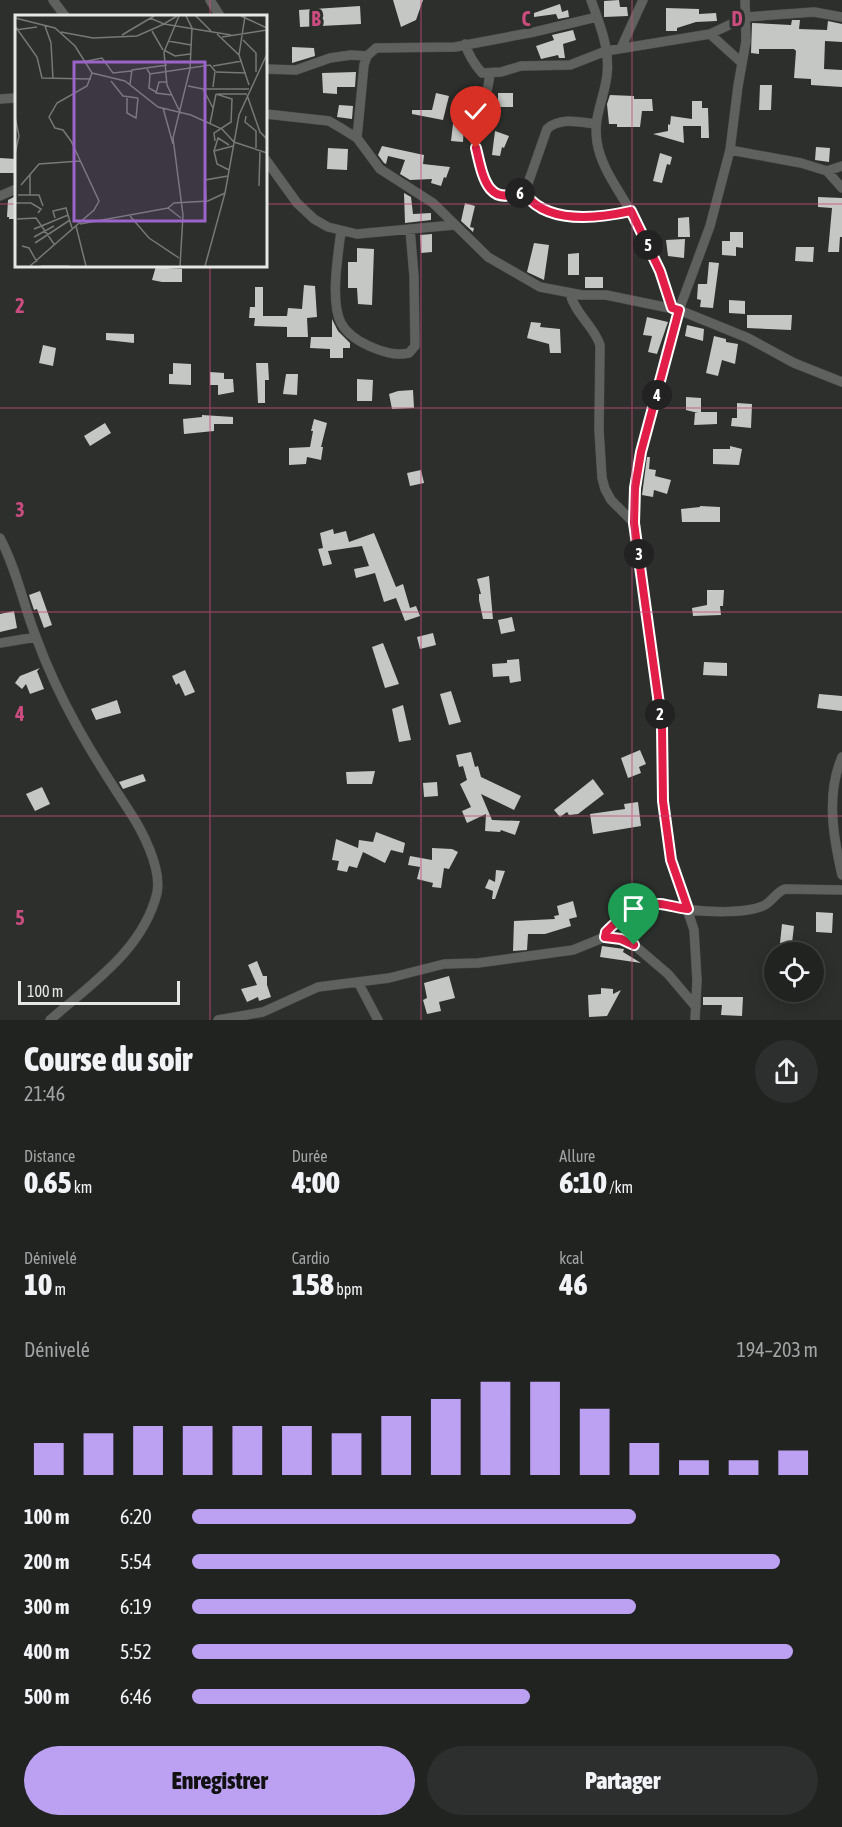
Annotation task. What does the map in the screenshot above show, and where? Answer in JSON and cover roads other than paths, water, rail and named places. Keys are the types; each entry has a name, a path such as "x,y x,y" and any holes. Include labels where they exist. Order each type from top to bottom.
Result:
{"street":[{"path":"53,0 64,15"},
{"path":"210,0 219,15"},
{"path":"591,0 605,39 606,51 607,78 595,123 597,144 603,163 631,211 660,271 675,309"},
{"path":"621,48 644,0"},
{"path":"695,1020 697,980 694,930 671,860 663,801 662,726 634,523 635,488 641,452 675,309 710,226 730,150 746,41 745,0"},
{"path":"465,44 470,57 482,73 490,73 521,66 570,65 606,51 710,34 746,17 814,12 842,16"},
{"path":"357,138 364,65 367,56 376,48 421,49 465,44 534,33 597,17"},
{"path":"710,34 742,63"},
{"path":"267,69 296,70 330,58 351,55 367,56"},
{"path":"490,73 487,90 474,120 481,166 490,190 494,194 502,197 510,196 526,189"},
{"path":"0,99 15,98"},
{"path":"267,114 329,121 357,138 380,169 433,203 488,257 540,287 570,294 606,295 675,309 748,338 794,363 842,382"},
{"path":"595,123 562,121 552,124 547,129 526,189 526,195 538,206 551,213 589,216 631,211"},
{"path":"730,150 801,163 827,171 842,188"},
{"path":"267,161 297,203 314,219 328,227 357,234 454,225"},
{"path":"827,171 842,166"},
{"path":"0,196 15,189"},
{"path":"341,231 336,297 337,313 341,324 350,335 362,343 398,355 413,350 416,339 410,229"},
{"path":"570,294 582,319 597,337 600,345 600,460 605,489 611,500 634,523"},
{"path":"0,538 12,561 36,636 69,715 130,813 158,874 156,893 144,927 127,951 50,1020"},
{"path":"0,644 36,636"},
{"path":"842,757 835,774 832,797 833,826 842,875"},
{"path":"605,937 606,932 612,926 644,906 658,904 688,909 722,910 764,906 781,890 792,888 842,890"},
{"path":"218,1020 262,1012 318,987 389,978 444,964 478,963 573,950 605,937 621,939 634,945 668,974 696,1007"},
{"path":"358,982 378,1020"}]}
